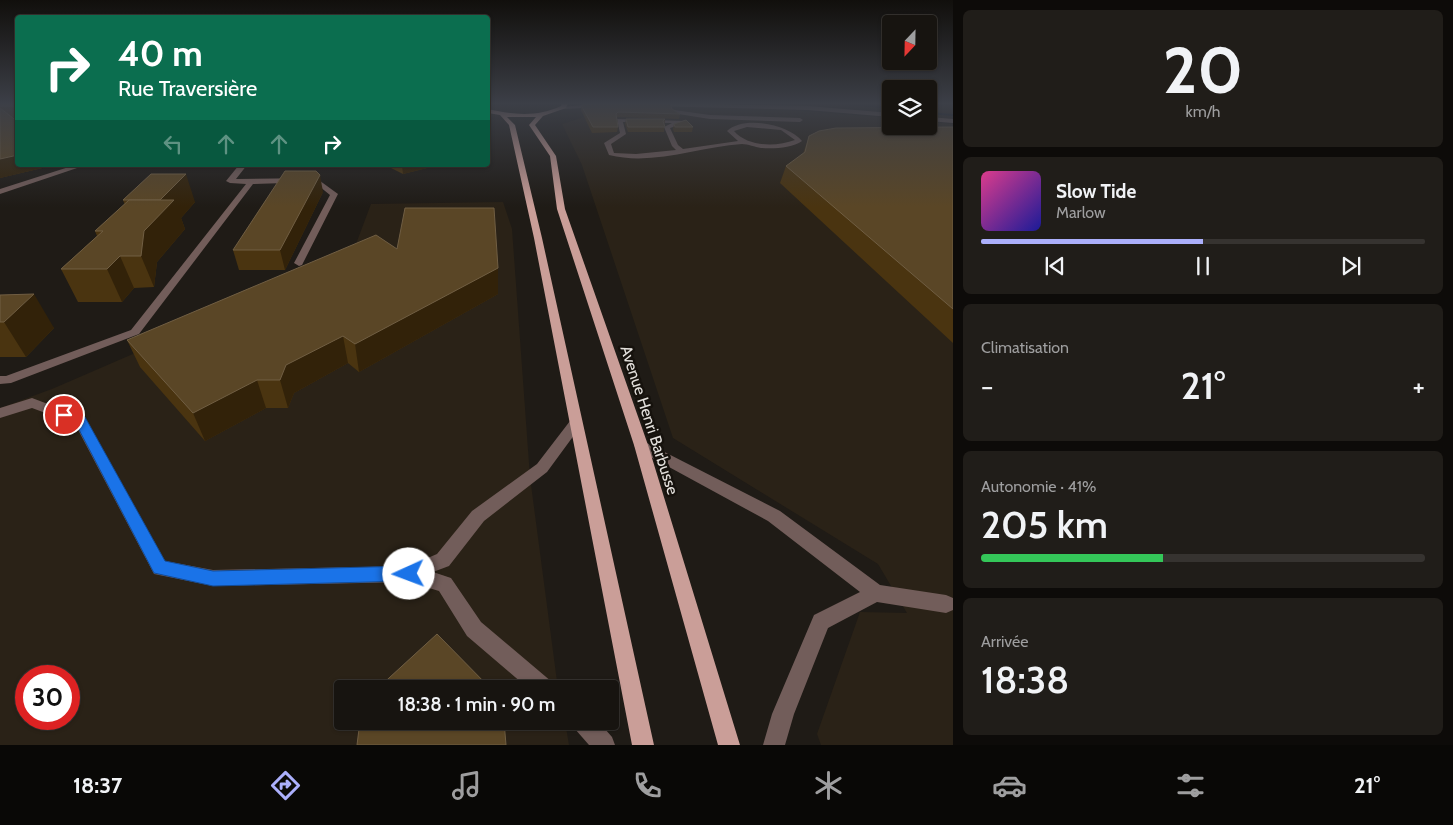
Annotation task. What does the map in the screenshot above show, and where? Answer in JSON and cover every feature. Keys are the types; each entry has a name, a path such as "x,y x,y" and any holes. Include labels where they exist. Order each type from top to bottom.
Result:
{"main road":[{"path":"515,138 538,238 643,745"},
{"name":"Avenue Henri Barbusse","path":"541,138 553,156 561,209 641,445 729,745"}],"street":[{"path":"616,138 607,143 611,154 616,156 647,156 745,142 780,146 798,141 796,138"},
{"path":"672,138 675,146 680,150"},
{"path":"737,138 745,142"},
{"path":"0,192 76,167"},
{"path":"241,167 230,181 316,180 334,194 299,263"},
{"path":"0,380 7,380 136,332 251,182"},
{"path":"0,413 32,403 80,421 160,568 213,578 409,574 445,584 474,629 534,680"},
{"path":"409,574 443,560 478,516 542,468 576,424"},
{"path":"641,445 774,516 876,593 946,604"},
{"path":"774,745 783,714 821,622 876,593"},
{"path":"591,730 604,745"}],"shaded area":[{"path":"569,138 953,138 953,745 821,745 817,734 860,612 907,613 878,564 673,438 582,165"},
{"path":"503,202 512,229 530,477 557,680 334,680 334,730 566,730 569,745 0,745 0,408 52,389 350,260 371,204"}],"building":[{"path":"0,138 15,138 15,156 0,159"},
{"path":"809,138 953,138 953,309 786,166 805,152"},
{"path":"285,171 316,171 320,175 280,250 233,250"},
{"path":"151,174 186,174 160,200 123,200"},
{"path":"129,200 174,200 144,231 141,256 120,256 107,269 61,269 103,231 95,231"},
{"path":"405,208 494,208 498,268 355,344 343,336 286,365 280,380 257,380 193,413 127,340 376,235 397,249"},
{"path":"34,294 4,322 0,322 0,295"},
{"path":"437,634 482,680 387,680"},
{"path":"359,730 505,730 506,745 357,745"}],"route":[{"path":"64,415 80,421 160,568 213,578 409,574"}]}
